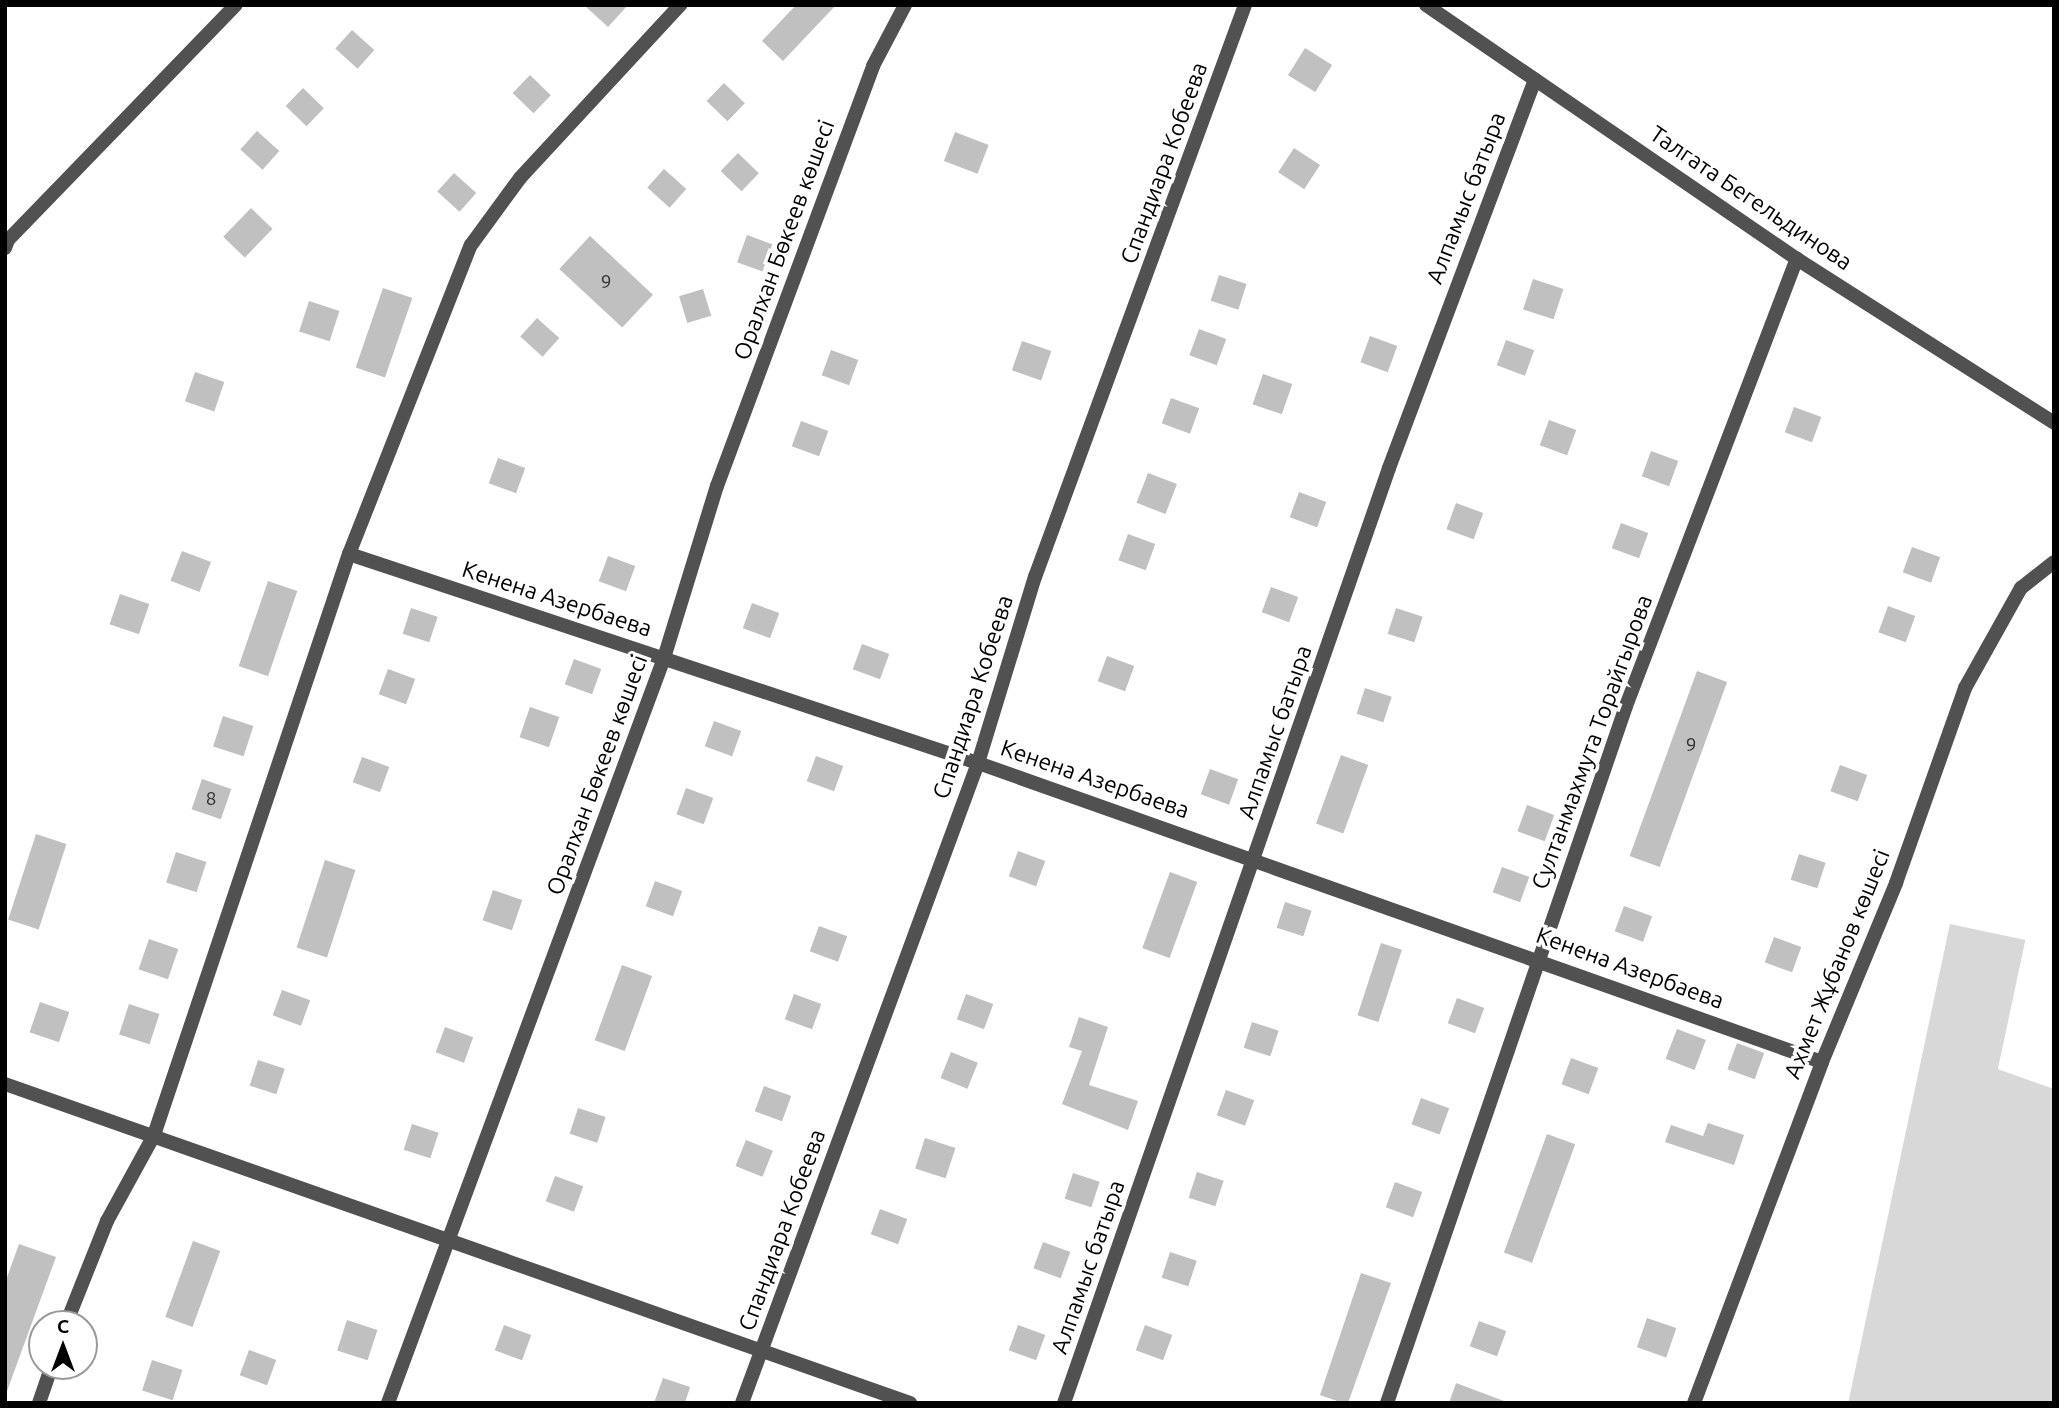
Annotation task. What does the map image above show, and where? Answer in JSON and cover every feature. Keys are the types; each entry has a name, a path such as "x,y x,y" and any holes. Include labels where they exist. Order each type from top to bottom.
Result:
{"street":[{"path":"5,248 8,240 236,5"},
{"path":"72,1310 107,1221 154,1135 349,554 471,245 520,178 680,5"},
{"name":"Оралхан Бөкеев көшесі","path":"388,1403 664,658 717,486 873,66 905,5"},
{"name":"Спандиара Кобеева","path":"741,1403 978,763 1035,577 1245,5"},
{"name":"Талгата Бегельдинова","path":"1426,5 1797,259 2054,423"},
{"name":"Алпамыс батыра","path":"1064,1403 1256,859 1389,468 1535,79"},
{"name":"Султанмахмута Торайгырова","path":"1387,1403 1626,706 1797,259"},
{"name":"Кенена Азербаева","path":"349,554 978,763 1539,959 1822,1062"},
{"name":"Ахмет Жұбанов көшесі","path":"1694,1403 1822,1062 1896,883 1965,688 2021,588 2054,562"},
{"path":"5,1084 910,1403"},
{"path":"39,1403 47,1380"}],"shaded area":[{"path":"1950,924 2025,940 1927,1403 1848,1403"},
{"path":"1986,1065 2054,1089 2054,1403 1860,1403"}],"building":[{"path":"584,5 628,5 608,27"},
{"path":"796,5 836,5 783,61 762,41"},
{"path":"352,30 374,50 358,69 335,49"},
{"path":"1305,48 1332,65 1315,92 1288,75"},
{"path":"530,75 551,95 533,113 513,93"},
{"path":"724,83 745,103 727,121 707,101"},
{"path":"303,88 324,108 306,126 286,106"},
{"path":"257,131 279,151 263,170 240,150"},
{"path":"955,132 989,145 977,174 944,161"},
{"path":"1294,148 1320,165 1304,189 1278,172"},
{"path":"738,153 759,173 741,191 721,171"},
{"path":"664,169 686,189 670,208 647,188"},
{"path":"454,173 476,193 460,212 437,192"},
{"path":"251,208 273,229 245,258 223,237"},
{"path":"747,235 772,244 762,271 737,262"},
{"path":"590,236 653,295 622,328 559,269"},
{"path":"1219,275 1247,284 1238,310 1211,301"},
{"path":"1533,279 1563,289 1554,319 1523,309"},
{"path":"383,288 412,298 385,378 356,367"},
{"path":"703,289 711,316 687,323 679,296"},
{"path":"309,301 339,311 330,341 299,331"},
{"path":"537,318 559,338 543,357 520,337"},
{"path":"1199,329 1226,339 1217,365 1189,355"},
{"path":"1370,336 1397,346 1388,372 1360,362"},
{"path":"1506,340 1534,350 1525,376 1497,365"},
{"path":"1022,341 1051,351 1041,380 1012,370"},
{"path":"831,350 858,360 849,385 822,375"},
{"path":"195,372 224,382 214,411 185,401"},
{"path":"1263,374 1292,384 1282,414 1253,404"},
{"path":"1171,398 1199,408 1190,434 1162,423"},
{"path":"1794,407 1821,417 1812,442 1785,432"},
{"path":"1549,420 1576,430 1567,455 1540,445"},
{"path":"801,421 828,431 819,456 792,446"},
{"path":"1651,451 1678,461 1669,486 1642,476"},
{"path":"498,458 525,468 516,493 489,483"},
{"path":"1148,473 1177,484 1165,514 1137,503"},
{"path":"1299,492 1326,502 1317,527 1290,517"},
{"path":"1456,503 1483,513 1474,539 1446,529"},
{"path":"1621,523 1648,533 1639,558 1612,548"},
{"path":"1128,534 1155,544 1146,570 1118,560"},
{"path":"1912,547 1940,557 1931,583 1903,572"},
{"path":"182,551 211,562 199,592 171,581"},
{"path":"608,556 635,566 626,591 599,581"},
{"path":"268,581 297,591 268,676 239,666"},
{"path":"1271,587 1298,597 1289,622 1262,612"},
{"path":"120,594 149,604 139,634 110,624"},
{"path":"752,603 779,613 770,638 743,628"},
{"path":"1888,606 1915,616 1906,642 1878,632"},
{"path":"411,608 438,617 429,642 403,634"},
{"path":"1396,608 1423,617 1414,642 1388,634"},
{"path":"862,644 889,654 880,679 853,669"},
{"path":"1107,656 1134,666 1125,691 1098,681"},
{"path":"574,659 601,669 592,694 565,684"},
{"path":"388,669 415,679 406,704 379,694"},
{"path":"1697,671 1727,682 1660,867 1630,856"},
{"path":"1365,688 1392,697 1383,722 1357,714"},
{"path":"530,707 559,717 549,747 520,737"},
{"path":"223,716 253,726 244,756 213,746"},
{"path":"714,721 741,731 732,756 705,746"},
{"path":"1341,755 1368,765 1343,834 1316,824"},
{"path":"816,756 843,766 834,791 807,781"},
{"path":"362,757 389,767 380,792 353,782"},
{"path":"1840,765 1867,775 1858,801 1830,791"},
{"path":"1210,769 1238,779 1229,805 1201,794"},
{"path":"202,779 231,789 221,819 192,809"},
{"path":"686,788 713,798 704,824 676,814"},
{"path":"1527,805 1554,815 1545,841 1517,831"},
{"path":"36,834 66,844 39,929 8,920"},
{"path":"1018,851 1045,861 1036,886 1009,876"},
{"path":"176,852 206,862 197,892 166,882"},
{"path":"1799,854 1826,863 1817,888 1791,880"},
{"path":"325,860 355,870 327,957 297,947"},
{"path":"1502,867 1529,877 1520,902 1493,892"},
{"path":"1170,872 1197,882 1170,958 1142,948"},
{"path":"655,881 682,891 673,916 646,906"},
{"path":"493,890 522,900 512,930 483,920"},
{"path":"1285,902 1312,911 1303,936 1277,928"},
{"path":"1624,906 1652,916 1643,942 1615,931"},
{"path":"819,926 847,936 838,962 810,951"},
{"path":"1774,937 1801,947 1792,972 1765,962"},
{"path":"149,939 178,949 168,979 139,969"},
{"path":"1381,943 1402,950 1378,1022 1358,1015"},
{"path":"622,965 652,976 625,1051 595,1040"},
{"path":"282,990 310,1000 301,1026 273,1015"},
{"path":"794,994 821,1004 812,1029 785,1019"},
{"path":"966,994 993,1004 984,1029 957,1019"},
{"path":"1457,998 1484,1008 1475,1033 1448,1023"},
{"path":"40,1002 69,1012 59,1042 30,1032"},
{"path":"129,1004 159,1014 150,1044 119,1034"},
{"path":"1079,1017 1108,1027 1089,1085 1138,1101 1128,1130 1062,1104 1082,1051 1069,1047"},
{"path":"1252,1022 1279,1031 1270,1056 1244,1048"},
{"path":"445,1027 473,1037 464,1063 436,1052"},
{"path":"1677,1029 1706,1040 1694,1070 1666,1059"},
{"path":"1737,1043 1764,1053 1755,1079 1727,1069"},
{"path":"951,1052 978,1063 967,1089 941,1078"},
{"path":"1571,1058 1598,1068 1589,1094 1561,1084"},
{"path":"258,1060 285,1069 276,1094 250,1086"},
{"path":"764,1086 791,1096 782,1121 755,1111"},
{"path":"1226,1090 1254,1100 1245,1126 1217,1115"},
{"path":"1421,1098 1449,1108 1440,1135 1411,1124"},
{"path":"578,1108 606,1117 597,1143 570,1134"},
{"path":"1708,1123 1744,1135 1734,1165 1665,1142 1671,1125 1703,1136"},
{"path":"412,1124 439,1133 430,1158 404,1150"},
{"path":"1547,1134 1575,1144 1532,1263 1504,1252"},
{"path":"925,1138 955,1148 946,1178 915,1168"},
{"path":"746,1140 773,1151 762,1177 736,1166"},
{"path":"1197,1172 1224,1181 1215,1206 1189,1198"},
{"path":"1073,1173 1100,1182 1091,1207 1065,1199"},
{"path":"555,1176 583,1186 574,1212 546,1201"},
{"path":"1395,1182 1422,1192 1413,1217 1386,1207"},
{"path":"880,1209 907,1219 898,1244 871,1234"},
{"path":"193,1241 220,1251 193,1327 165,1317"},
{"path":"1043,1242 1070,1252 1061,1278 1033,1268"},
{"path":"19,1244 56,1257 37,1310 28,1310 28,1334 7,1391 5,1283"},
{"path":"1170,1252 1197,1261 1188,1286 1162,1278"},
{"path":"1361,1273 1391,1283 1348,1403 1343,1403 1320,1395"},
{"path":"1647,1318 1676,1328 1666,1357 1637,1347"},
{"path":"347,1320 377,1330 368,1360 337,1350"},
{"path":"1479,1321 1506,1331 1497,1356 1470,1346"},
{"path":"504,1325 531,1335 522,1360 495,1350"},
{"path":"1018,1325 1045,1335 1036,1360 1009,1350"},
{"path":"1145,1325 1172,1335 1163,1360 1136,1350"},
{"path":"249,1350 276,1360 267,1385 240,1375"},
{"path":"152,1360 182,1370 173,1400 142,1390"},
{"path":"663,1378 690,1387 685,1403 654,1403"},
{"path":"1456,1383 1504,1401 1504,1403 1449,1403"}]}
